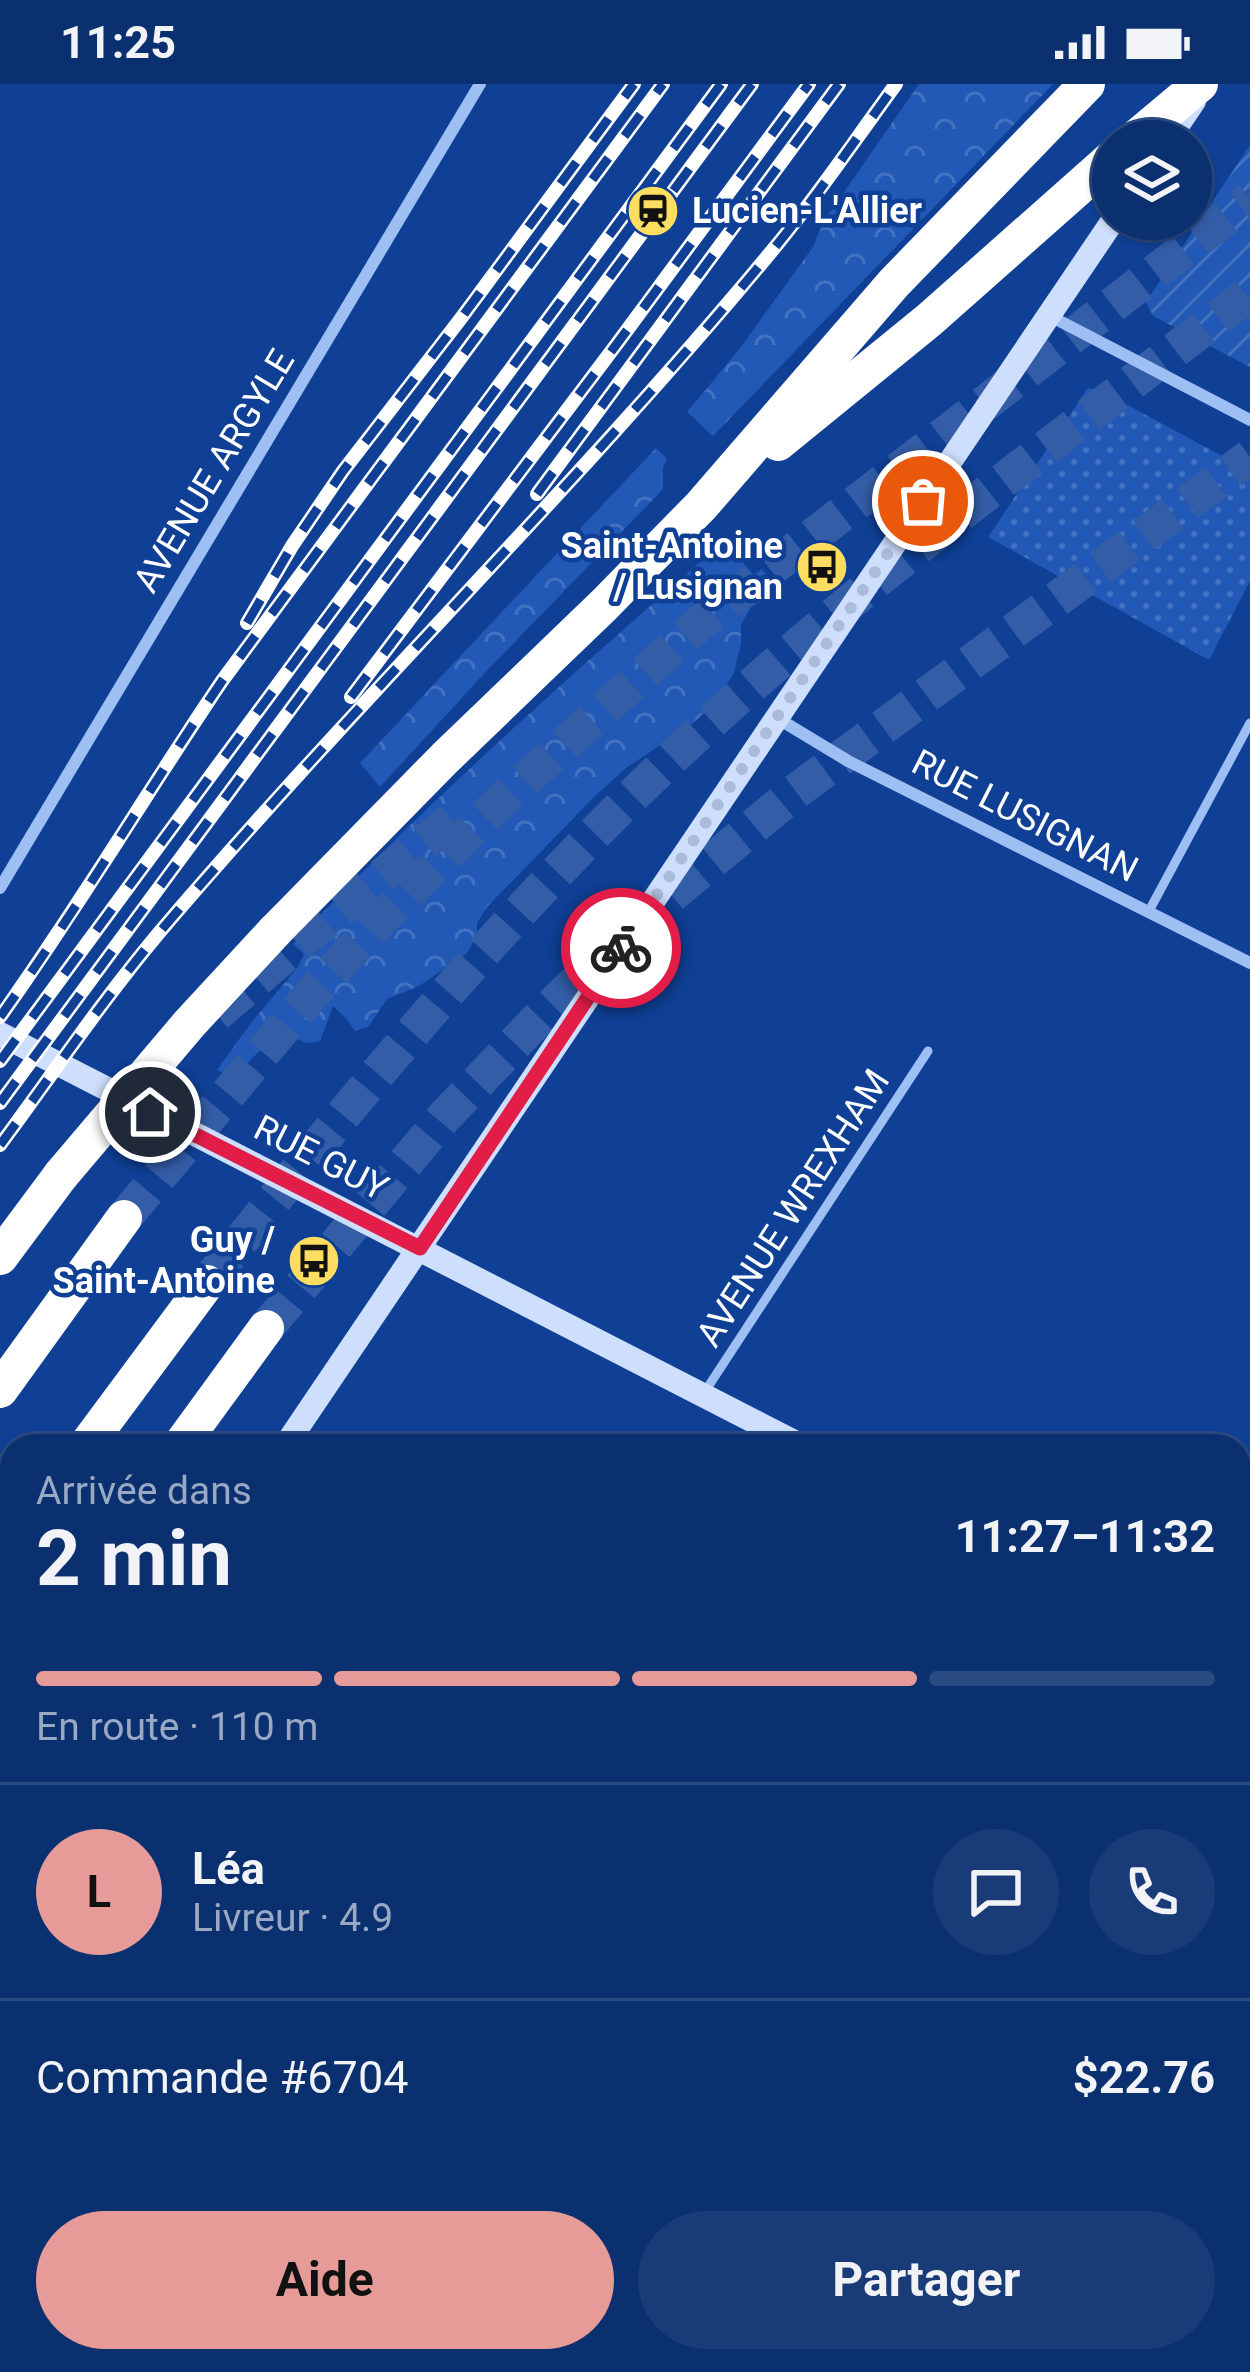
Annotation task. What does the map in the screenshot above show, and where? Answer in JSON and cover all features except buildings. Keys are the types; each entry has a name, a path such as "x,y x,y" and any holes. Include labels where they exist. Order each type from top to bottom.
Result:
{"highway":[{"path":"0,1257 61,1175 275,931 701,506 894,283 1087,84"},
{"path":"1158,120 1203,84"},
{"path":"701,506 929,320 1092,176"},
{"path":"0,1390 124,1218"},
{"path":"95,1434 207,1283"},
{"path":"189,1434 266,1328"}],"main road":[{"path":"1180,120 1203,84"},
{"path":"293,1434 1100,240"},
{"name":"RUE GUY","path":"0,1034 779,1434"}],"street":[{"name":"AVENUE ARGYLE","path":"0,888 480,84"},
{"path":"1050,316 1250,420"},
{"name":"RUE LUSIGNAN","path":"776,717 848,761 1250,963"}],"lane":[{"path":"1149,911 1250,723"},
{"name":"AVENUE WREXHAM","path":"704,1394 928,1052"}],"green space":[{"path":"919,84 1053,84 713,436 687,412 813,247 824,221"},
{"path":"1250,145 1250,367 1153,316 1146,302 1187,240 1212,240 1212,202"},
{"path":"1088,388 1250,471 1250,581 1209,660 988,537"},
{"path":"656,448 667,459 663,489 380,787 360,763"},
{"path":"723,542 754,575 762,569 778,592 751,607 741,625 734,672 717,701 597,794 487,907 467,953 419,986 387,999 368,1027 355,1031 333,1006 320,1041 303,1042 289,1033 256,1054 239,1080 217,1070 298,967 304,954 293,944 449,788"}],"tunnel":[{"path":"124,1218 317,988 498,804 699,624 1250,199"},
{"path":"207,1283 379,1072 499,935 690,741 894,566 1250,293"},
{"path":"266,1328 445,1116 648,914 795,792 1250,457"},
{"path":"216,1014 452,820"}],"railway":[{"path":"247,623 343,471 634,84"},
{"path":"0,1017 222,681 663,84"},
{"path":"0,1061 721,84"},
{"path":"0,1103 752,84"},
{"path":"351,697 809,84"},
{"path":"537,494 839,84"},
{"path":"0,1145 158,934 697,339 788,232 896,84"}],"way so far":[{"path":"621,948 923,501"}],"place":[{"name":"Lucien-L'Allier","path":"653,211"},
{"name":"Saint-Antoine / Lusignan","path":"822,567"},
{"name":"Guy / Saint-Antoine","path":"314,1261"}],"route":[{"path":"150,1112 420,1248 621,948"}]}
